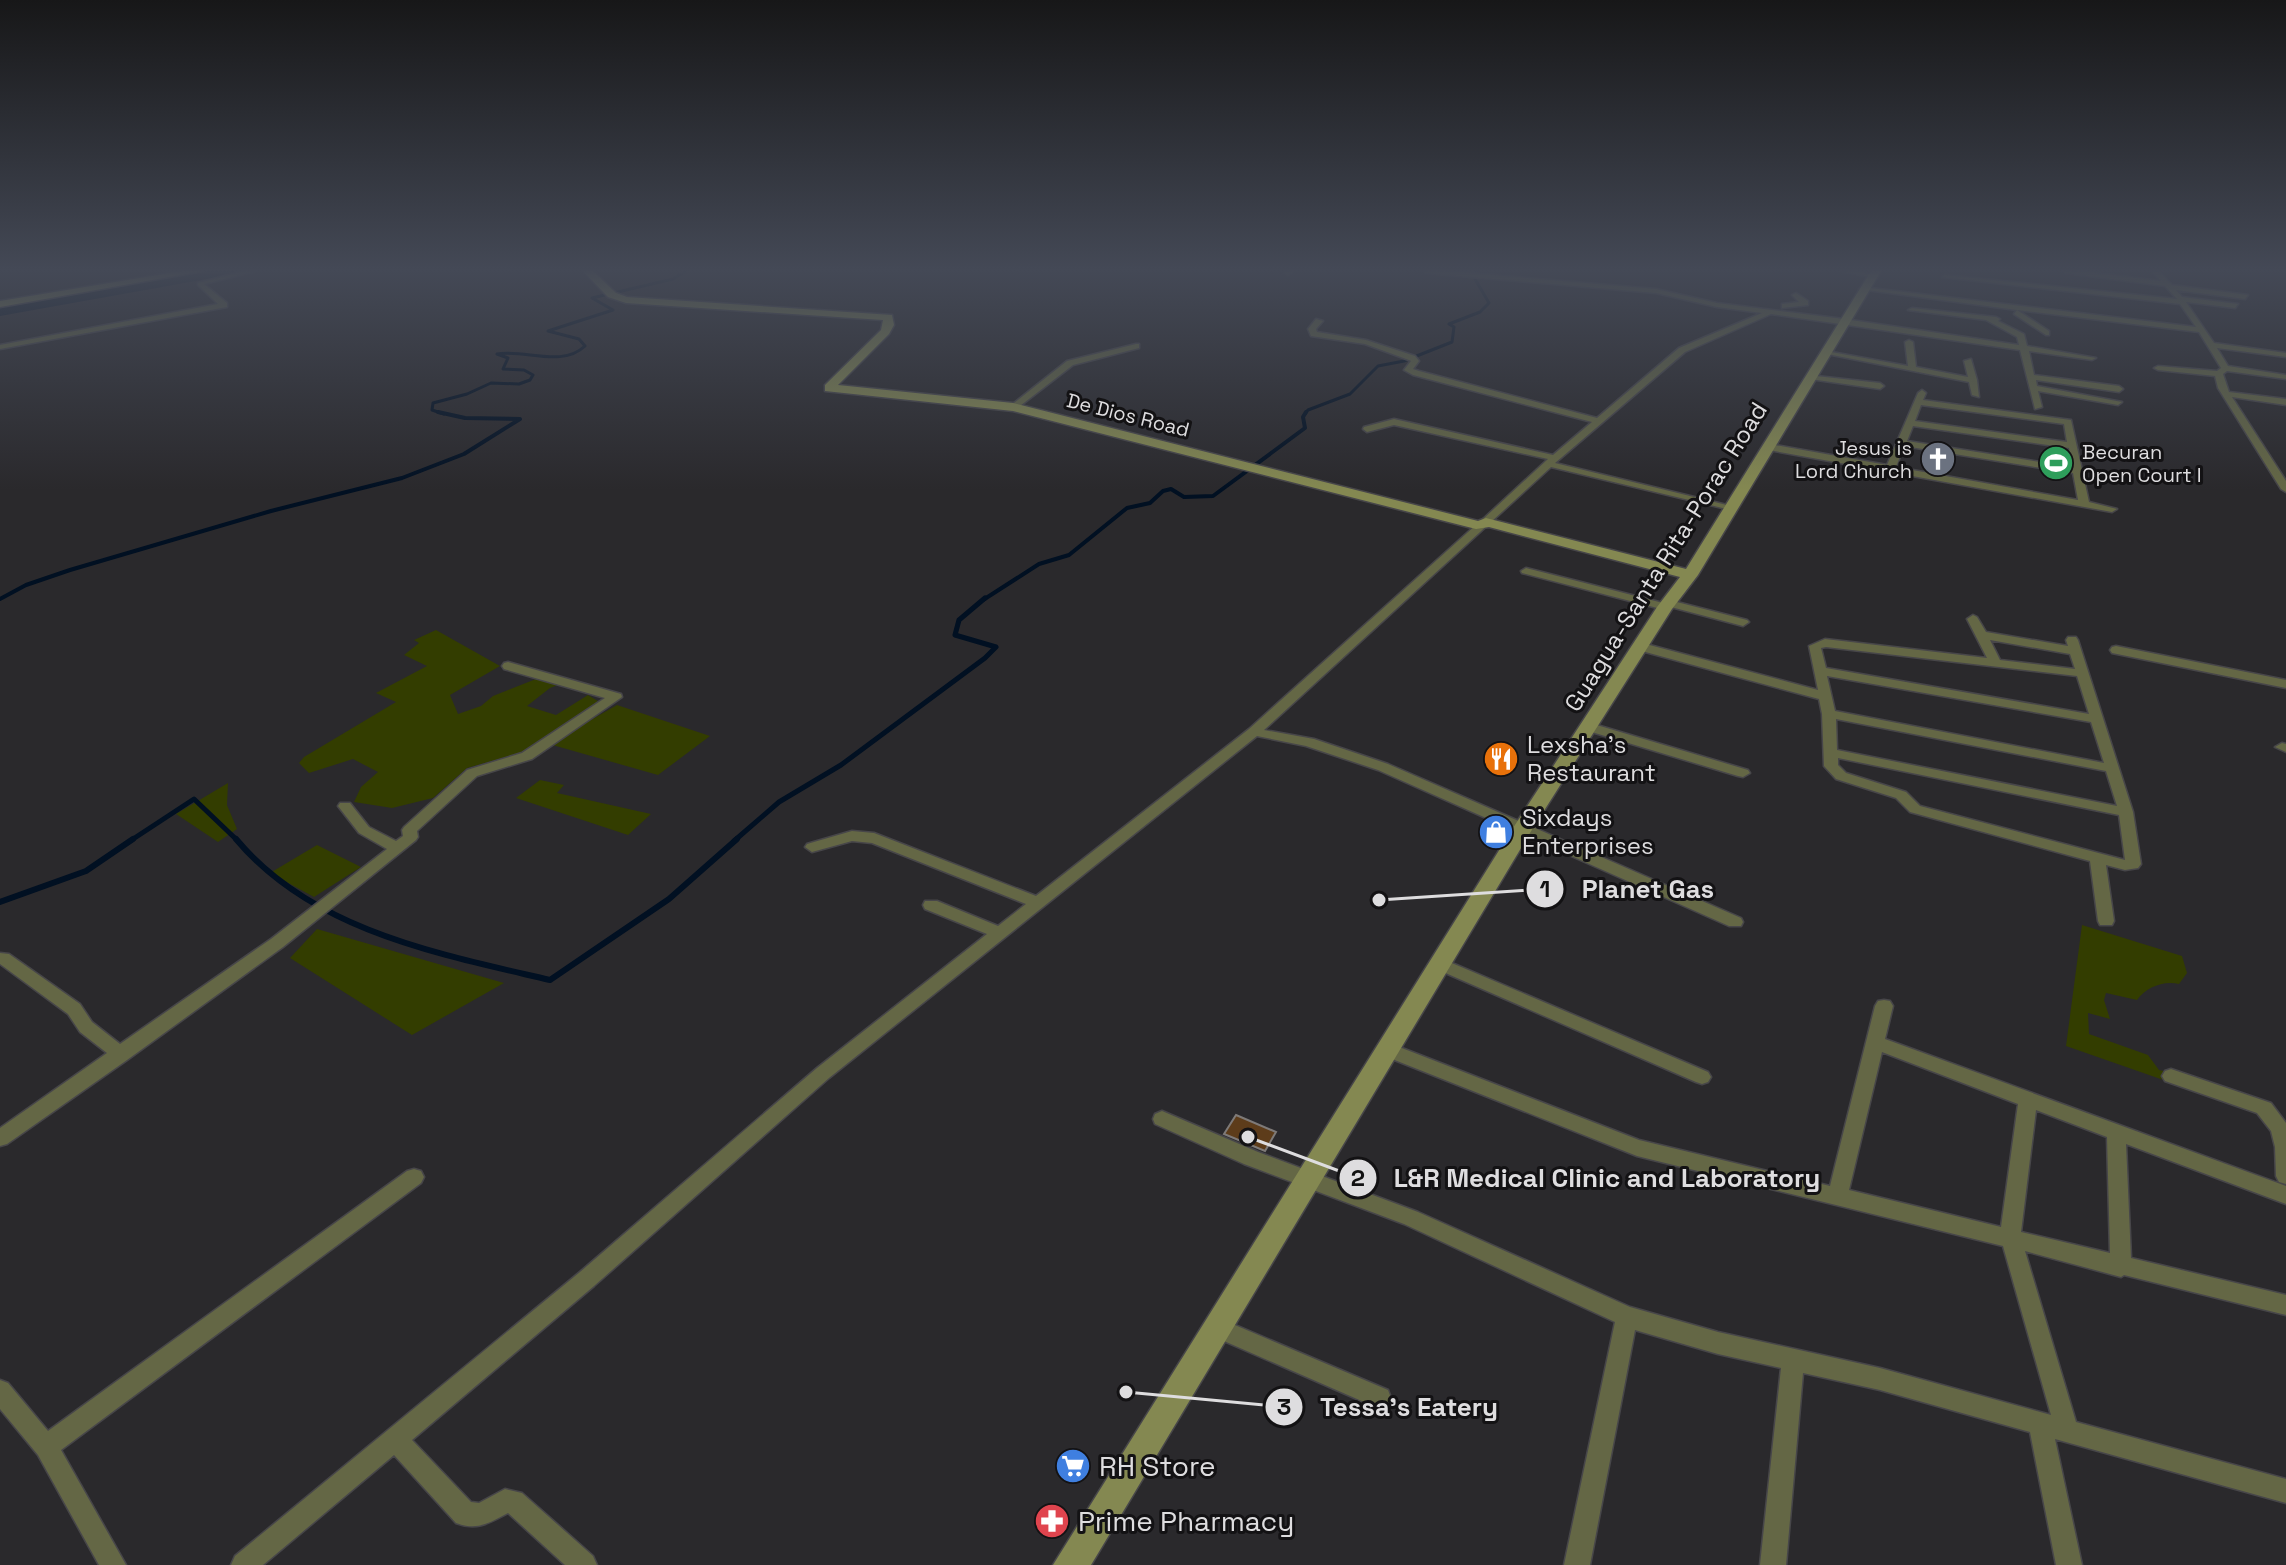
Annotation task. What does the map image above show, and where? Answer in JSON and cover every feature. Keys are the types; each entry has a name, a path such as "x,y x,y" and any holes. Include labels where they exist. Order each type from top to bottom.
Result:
{"street":[{"name":"De Dios Road","path":"873,344 829,388 1013,407 1690,575"},
{"path":"1372,344 1410,357 1415,361 1408,370 1416,373 1599,421"},
{"path":"244,1565 397,1441 776,1112 1254,732 1552,461 1691,344"},
{"name":"Guagua-Santa Rita-Porac Road","path":"1071,1565 1523,828 1667,605 1690,575 1831,344"},
{"path":"1909,344 1912,367"},
{"path":"1991,344 2092,358"},
{"path":"2023,344 2038,407"},
{"path":"2211,345 2286,355"},
{"path":"2211,345 2222,368 2227,394 2286,489"},
{"path":"1013,407 1070,363 1136,346"},
{"path":"1826,353 1973,380"},
{"path":"1968,361 1976,395"},
{"path":"2158,368 2268,369"},
{"path":"2222,368 2286,377"},
{"path":"1810,377 1880,386"},
{"path":"2031,377 2119,389"},
{"path":"2033,388 2118,402"},
{"path":"2227,394 2286,402"},
{"path":"1890,470 1921,397 2068,422 2084,503"},
{"path":"1367,429 1394,422 1731,509"},
{"path":"1910,423 2073,446"},
{"path":"1900,443 2078,471"},
{"path":"1769,447 2112,509"},
{"path":"1526,571 1743,622"},
{"path":"1973,619 1995,662"},
{"path":"1981,635 2073,645 2126,812 2133,864 1915,809 1901,795 1834,772 1831,766 1829,714 1815,646 1825,643 2080,673"},
{"path":"1642,647 1824,696"},
{"path":"2116,650 2286,684"},
{"path":"0,1138 121,1055 318,910 411,837 409,830 472,773 527,756 616,697 588,692 508,666"},
{"path":"1820,671 2095,719"},
{"path":"1829,714 2110,768"},
{"path":"1590,727 1743,773"},
{"path":"1254,732 1336,750 1735,922"},
{"path":"1831,753 2126,812"},
{"path":"345,806 364,830 395,847"},
{"path":"812,847 852,836 874,838 1039,903"},
{"path":"2097,857 2106,921"},
{"path":"931,905 1000,933"},
{"path":"3,958 74,1009 86,1027 121,1055"},
{"path":"1440,964 1702,1077"},
{"path":"1838,1194 1884,1006"},
{"path":"1876,1043 2286,1195"},
{"path":"1388,1050 1637,1148 1838,1194 2121,1267 2286,1305"},
{"path":"2171,1076 2264,1108 2284,1131 2286,1176"},
{"path":"2028,1101 2010,1236 2067,1430"},
{"path":"1162,1119 1251,1158 1411,1218 1627,1317 1718,1343 2040,1422 2286,1491"},
{"path":"2116,1134 2121,1267"},
{"path":"46,1447 414,1177"},
{"path":"1577,1565 1627,1317"},
{"path":"1216,1327 1380,1398"},
{"path":"1773,1565 1793,1359"},
{"path":"0,1391 46,1447 113,1565"},
{"path":"2040,1422 2069,1565"},
{"path":"397,1441 465,1514 481,1515 505,1501 513,1502 584,1565"}],"green space":[{"path":"436,630 500,666 450,695 458,714 536,679 563,683 550,688 527,706 556,715 588,695 601,703 534,749 467,768 433,798 392,808 354,802 361,787 378,772 353,759 309,773 299,763 304,757 396,702 376,693 427,666 404,655 419,643 414,640"},
{"path":"617,705 710,736 658,775 549,744"},
{"path":"540,780 564,785 557,793 651,814 628,835 516,798"},
{"path":"228,783 227,805 237,829 218,842 176,814"},
{"path":"317,845 361,867 314,897 270,873"},
{"path":"2082,925 2182,956 2187,973 2179,984 2156,986 2145,991 2137,1000 2106,993 2104,1000 2110,1019 2088,1013 2089,1034 2148,1055 2159,1070 2168,1072 2172,1083 2066,1046"},
{"path":"317,929 504,983 412,1035 290,958"}],"building":[{"path":"1236,1115 1276,1132 1265,1151 1224,1134"}],"waterway":[{"path":"438,412 432,410 433,403 467,394 491,383 519,384 530,380 533,375 524,370 503,369 508,358 497,354 565,356 576,352 585,346 583,344"},
{"path":"1305,414 1308,410 1350,394 1378,366 1404,361 1447,344"},
{"path":"0,599 26,585 70,570 271,511 402,478 464,454 520,419 465,418 438,412"},
{"path":"438,412 444,414"},
{"path":"983,600 1039,564 1069,555 1127,508 1150,503 1163,491 1171,489 1184,497 1213,496 1305,428 1303,417 1306,412"},
{"path":"734,841 779,802 841,765 985,658 996,647 955,635 959,620 985,598"},
{"path":"132,840 194,799 238,841"},
{"path":"238,841 267,870 302,896 340,917 422,948 550,980 669,899 737,839"},
{"path":"0,902 86,871 132,840"}],"place":[{"name":"Jesus is Lord Church","path":"1938,459"},
{"name":"Becuran Open Court I","path":"2056,463"},
{"name":"Lexsha's Restaurant","path":"1501,759"},
{"name":"Sixdays Enterprises","path":"1496,832"},
{"name":"Planet Gas","path":"1379,900"},
{"name":"L&R Medical Clinic and Laboratory","path":"1248,1137"},
{"name":"Tessa's Eatery","path":"1126,1392"},
{"name":"RH Store","path":"1073,1466"},
{"name":"Prime Pharmacy","path":"1052,1521"}]}
